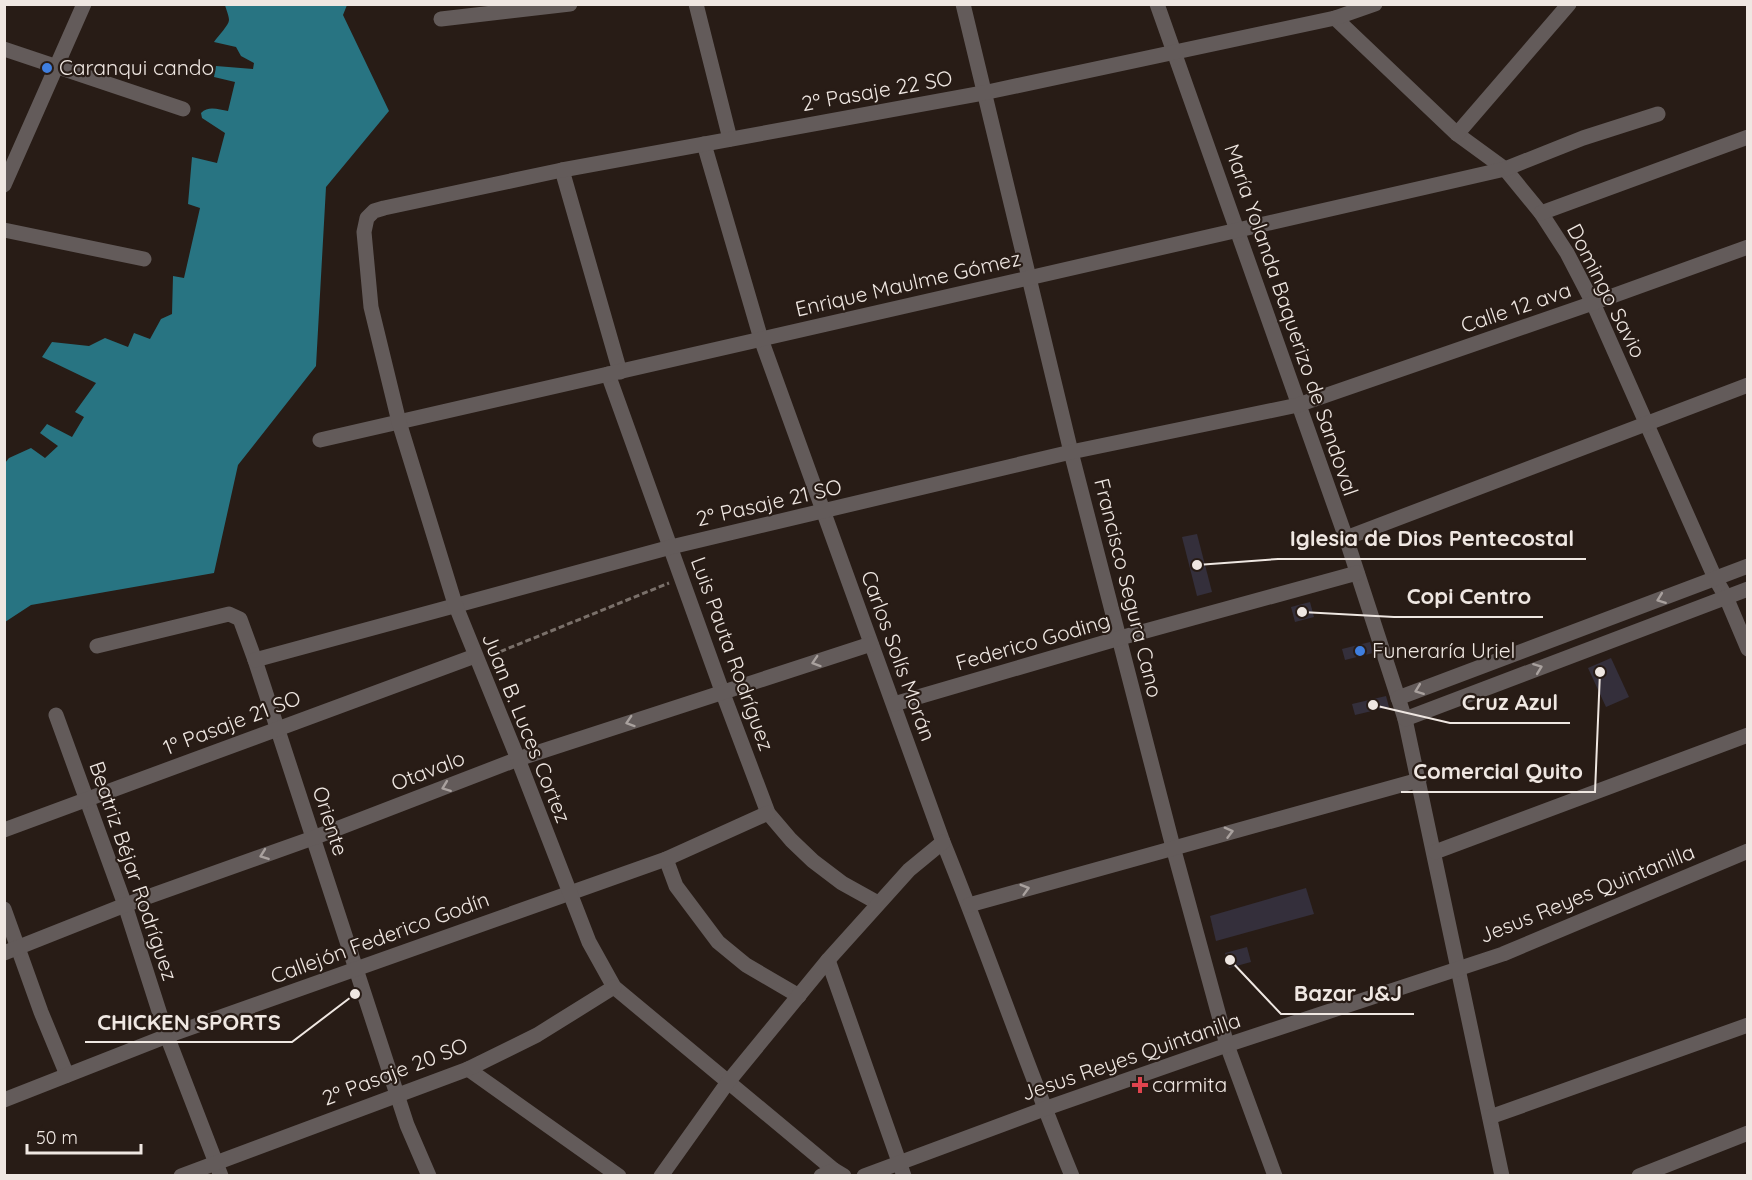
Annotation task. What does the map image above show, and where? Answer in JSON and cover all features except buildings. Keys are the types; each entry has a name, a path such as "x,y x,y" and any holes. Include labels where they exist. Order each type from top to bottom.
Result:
{"street":[{"path":"4,185 84,4"},
{"path":"441,19 570,4"},
{"path":"696,4 730,139"},
{"name":"Francisco Segura Cano","path":"963,4 1071,452 1173,847 1227,1045 1275,1176"},
{"name":"María Yolanda Baquerizo de Sandoval","path":"1157,4 1346,538 1405,719 1503,1176"},
{"name":"2º Pasaje 22 SO","path":"384,208 562,170 983,93 1335,18 1375,4"},
{"path":"1457,134 1569,4"},
{"name":"Domingo Savio","path":"1335,18 1457,134 1505,169 1541,213 1567,253 1593,303 1748,649"},
{"path":"4,49 183,109"},
{"name":"Enrique Maulme Gómez","path":"320,440 1505,169 1583,138 1658,114"},
{"path":"1541,213 1748,137"},
{"name":"Carlos Solís Morán","path":"704,144 761,339 943,842 969,905 1044,1109 1072,1176"},
{"name":"Luis Pauta Rodríguez","path":"562,170 614,373 671,547 768,813 813,861 842,883 878,903"},
{"name":"Juan B. Luces Cortez","path":"384,208 374,211 367,218 364,232 371,307 399,422 455,604 589,942 614,987 833,1174"},
{"path":"4,230 144,259"},
{"name":"Calle 12 ava","path":"1298,405 1748,247"},
{"path":"1346,538 1748,385"},
{"name":"2° Pasaje 21 SO","path":"255,660 671,547 1071,452 1298,405"},
{"path":"1398,698 1748,566"},
{"name":"Federico Goding","path":"894,704 1120,638 1357,573"},
{"path":"1405,719 1748,589"},
{"name":"Oriente","path":"97,646 229,614 240,619 407,1125 429,1176"},
{"name":"Otavalo","path":"11,950 125,905 313,838 518,759 871,644"},
{"name":"1º Pasaje 21 SO","path":"4,830 87,801 277,728 476,658"},
{"name":"Beatriz Béjar Rodríguez","path":"56,715 125,905 167,1036 219,1169"},
{"path":"1435,852 1748,735"},
{"path":"969,905 1419,780"},
{"name":"Callejón Federico Godín","path":"4,1100 167,1036 666,858 768,813"},
{"path":"660,1176 728,1082 828,960 909,870 943,842"},
{"name":"Jesus Reyes Quintanilla","path":"864,1176 902,1169 1044,1109 1227,1045 1503,954 1748,851"},
{"path":"666,858 676,886 718,942 746,965 799,996"},
{"path":"4,909 11,950 67,1075"},
{"path":"828,960 902,1169"},
{"name":"2º Pasaje 20 SO","path":"181,1176 219,1169 397,1094 468,1069 537,1035 614,987"},
{"path":"1490,1117 1748,1025"},
{"path":"468,1069 620,1176"},
{"path":"1639,1176 1748,1133"}],"path":[{"path":"476,658 682,578"}],"water":[{"path":"225,5 347,5 343,15 389,111 326,187 316,366 238,465 214,573 31,605 5,622 5,463 9,458 31,448 45,458 58,446 40,433 47,424 72,437 84,417 75,412 96,383 42,357 52,342 89,346 105,338 128,347 134,333 150,339 161,319 172,314 173,276 184,278 200,208 188,204 192,157 217,163 225,133 202,118 201,113 211,109 228,111 235,82 214,77 216,66 253,69 254,63 241,56 236,47 214,42 229,22"}],"place":[{"name":"Caranqui cando","path":"47,68"},
{"name":"Iglesia de Dios Pentecostal","path":"1197,565"},
{"name":"Copi Centro","path":"1302,612"},
{"name":"Funeraría Uriel","path":"1360,651"},
{"name":"Comercial Quito","path":"1600,672"},
{"name":"Cruz Azul","path":"1373,705"},
{"name":"Bazar J&J","path":"1230,960"},
{"name":"CHICKEN SPORTS","path":"355,994"},
{"name":"carmita","path":"1140,1085"}]}
